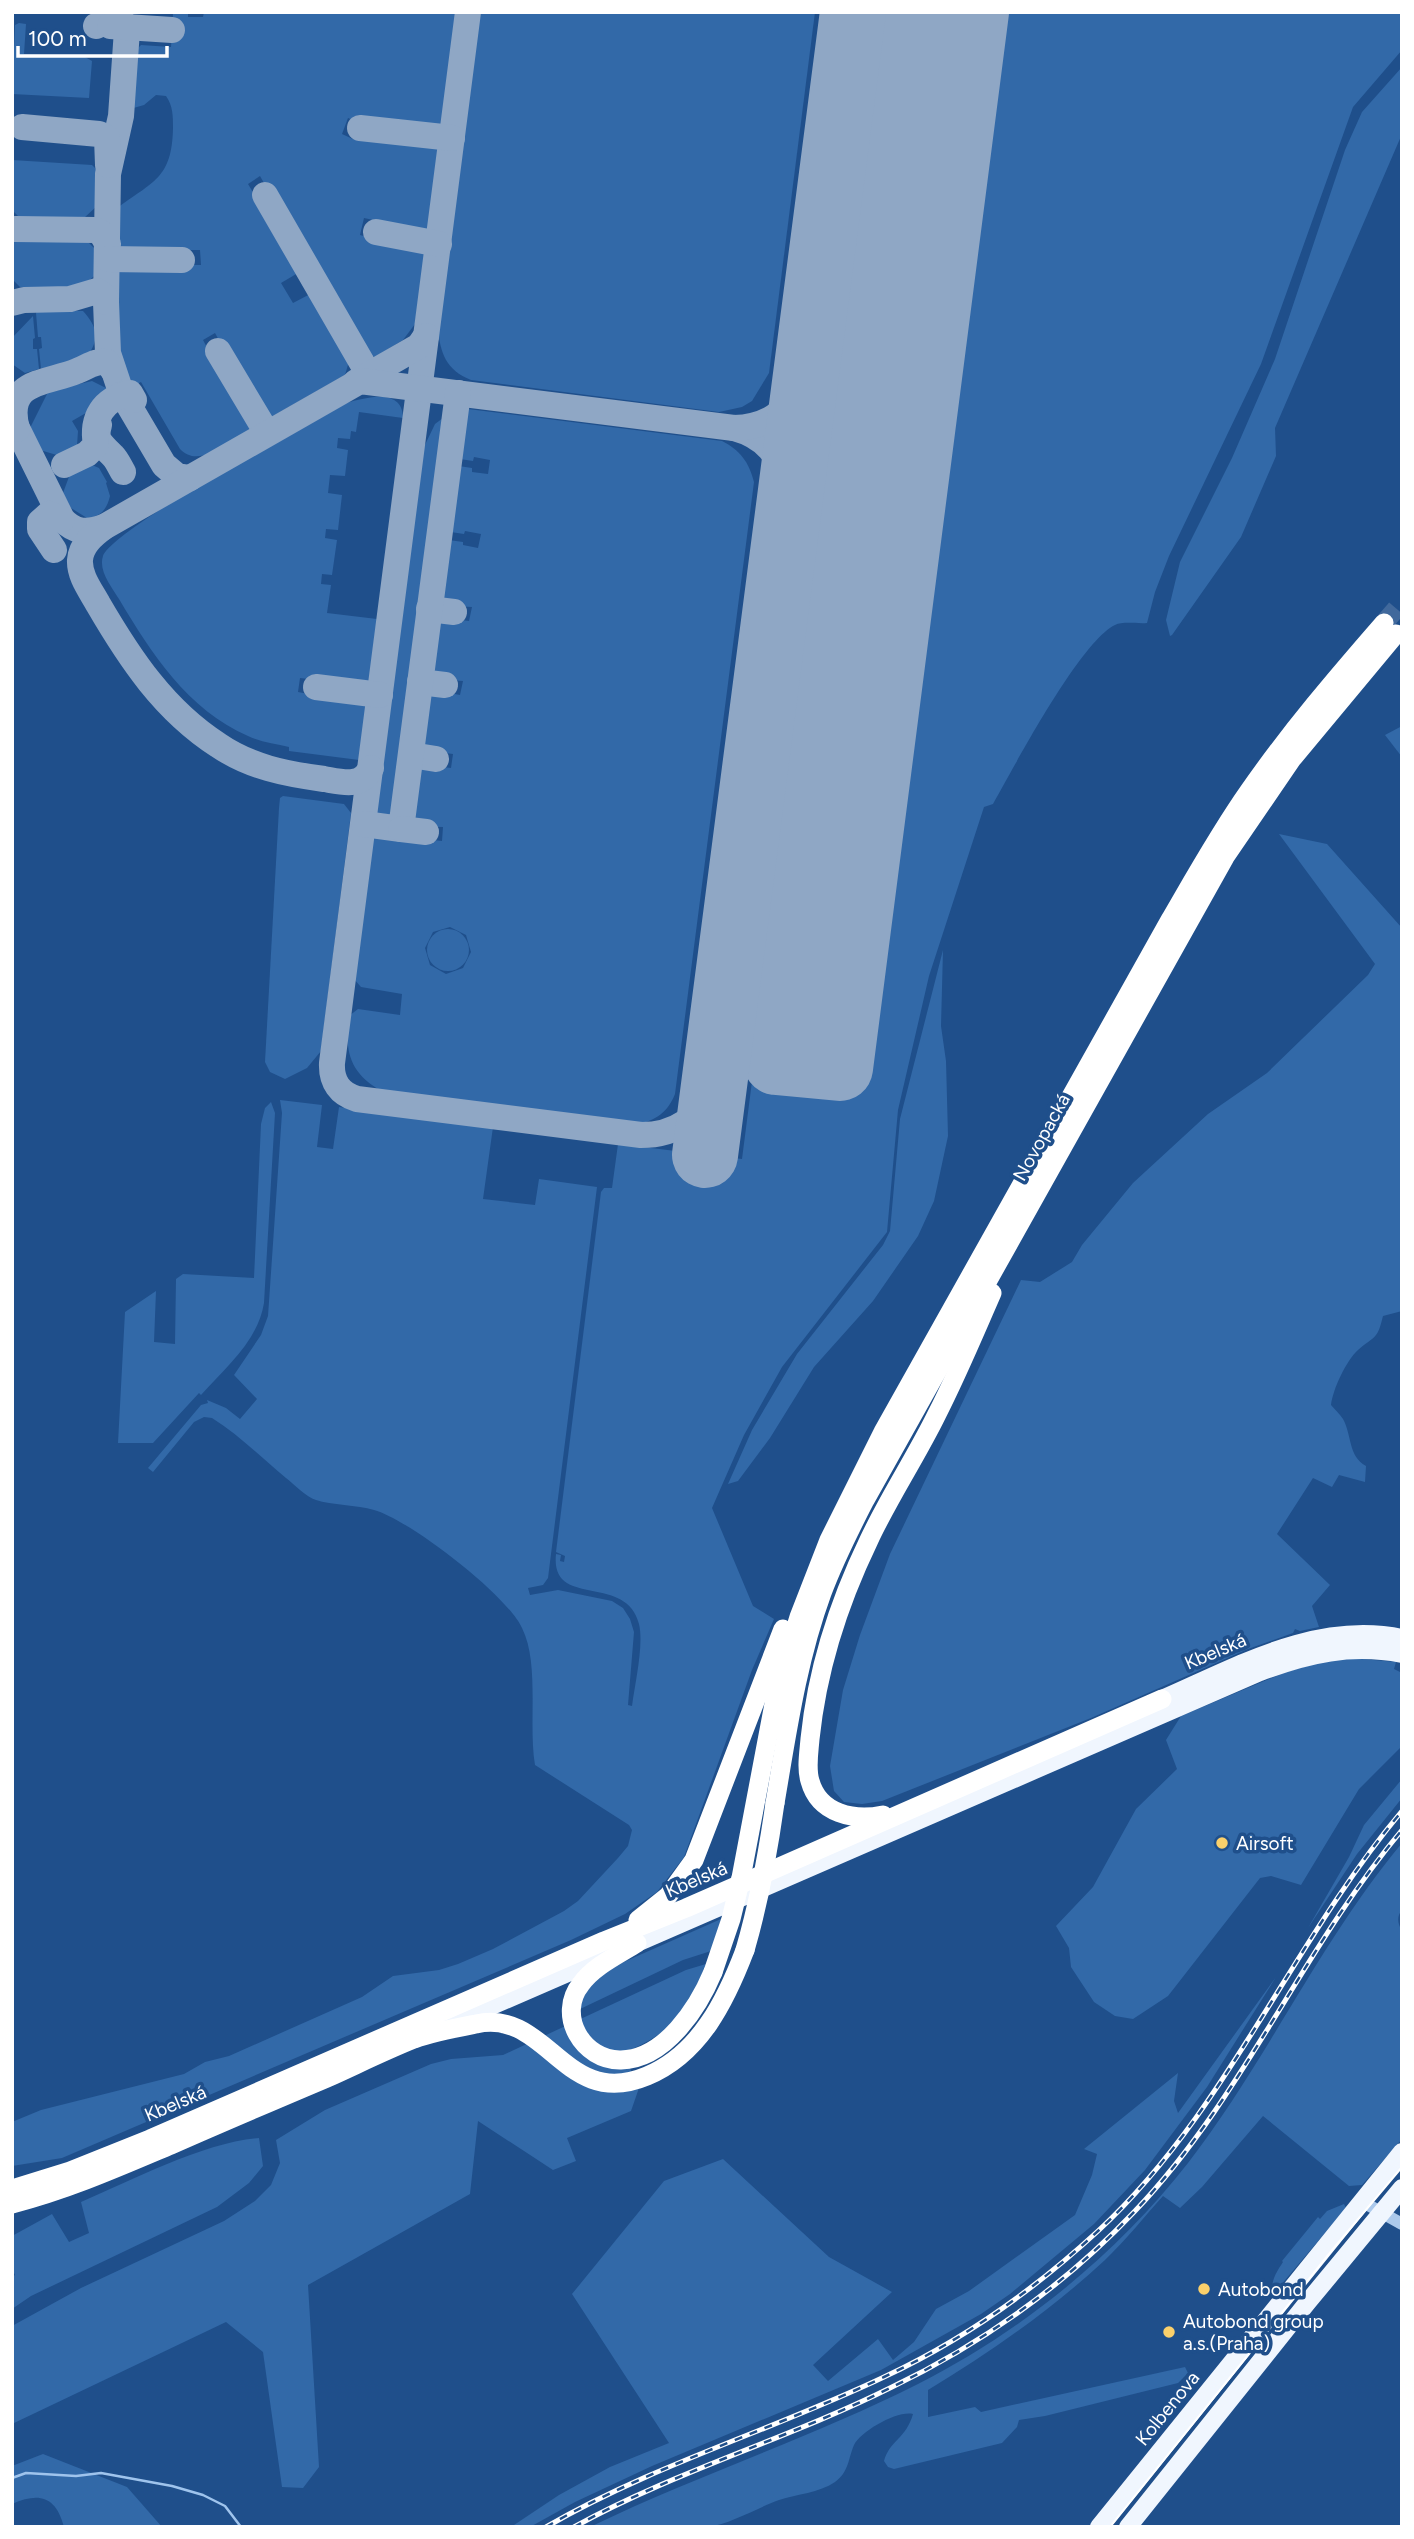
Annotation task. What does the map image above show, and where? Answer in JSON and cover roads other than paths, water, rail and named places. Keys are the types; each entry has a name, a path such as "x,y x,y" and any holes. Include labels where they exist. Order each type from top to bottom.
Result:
{"highway":[{"name":"Novopacká","path":"416,2039 480,2023 499,2022 538,2040 575,2072 594,2080 629,2081 648,2076 680,2055 710,2023 729,1989 745,1950 755,1915 793,1699 811,1625 845,1539 895,1444 1184,928 1260,803 1390,628 1280,747 1213,847 890,1420 840,1516"},
{"path":"924,1803 864,1818 839,1814 821,1802 813,1790 808,1770 811,1725 835,1626 864,1551 884,1509 937,1415 1044,1177"},
{"path":"637,1942 589,1975 577,1989 572,2003 573,2022 581,2041 597,2055 612,2060 645,2054 676,2032 694,2010 713,1972 732,1919 777,1688 799,1617 840,1516"},
{"path":"604,1941 653,1909 668,1896 689,1869 706,1833 752,1705 801,1585 840,1516"},
{"name":"Kbelská","path":"12,2189 105,2166 604,1941 686,1908 1162,1699"},
{"name":"Kbelská","path":"12,2204 416,2039"},
{"path":"12,2176 105,2166"},
{"path":"12,2217 105,2166"}],"main road":[{"name":"Kbelská","path":"1162,1699 1257,1657 1309,1639 1350,1633 1402,1638"},
{"name":"Kbelská","path":"416,2039 1269,1668 1300,1657 1337,1650 1368,1649 1402,1654"},
{"name":"Kolbenova","path":"1099,2527 1402,2152"},
{"path":"1128,2527 1402,2188"}],"street":[{"path":"1361,2201 1402,2224"}],"waterway":[{"path":"12,2478 26,2473 76,2476 101,2473 172,2486 203,2495 225,2506 241,2527"}],"tunnel":[{"path":"1384,623 1402,602"}],"tram line":[{"path":"1110,2527 1402,2167"}],"railway":[{"path":"546,2527 628,2485 842,2396 913,2363 970,2330 1049,2274 1098,2231 1143,2184 1184,2134 1362,1862 1402,1811"},
{"path":"574,2527 652,2489 853,2406 926,2370 1022,2310 1081,2263 1135,2211 1208,2121 1333,1924 1402,1830"}],"place":[{"name":"Airsoft","path":"1222,1843"},
{"name":"Autobond","path":"1204,2289"},
{"name":"Autobond group a.s.(Praha)","path":"1169,2332"}]}
